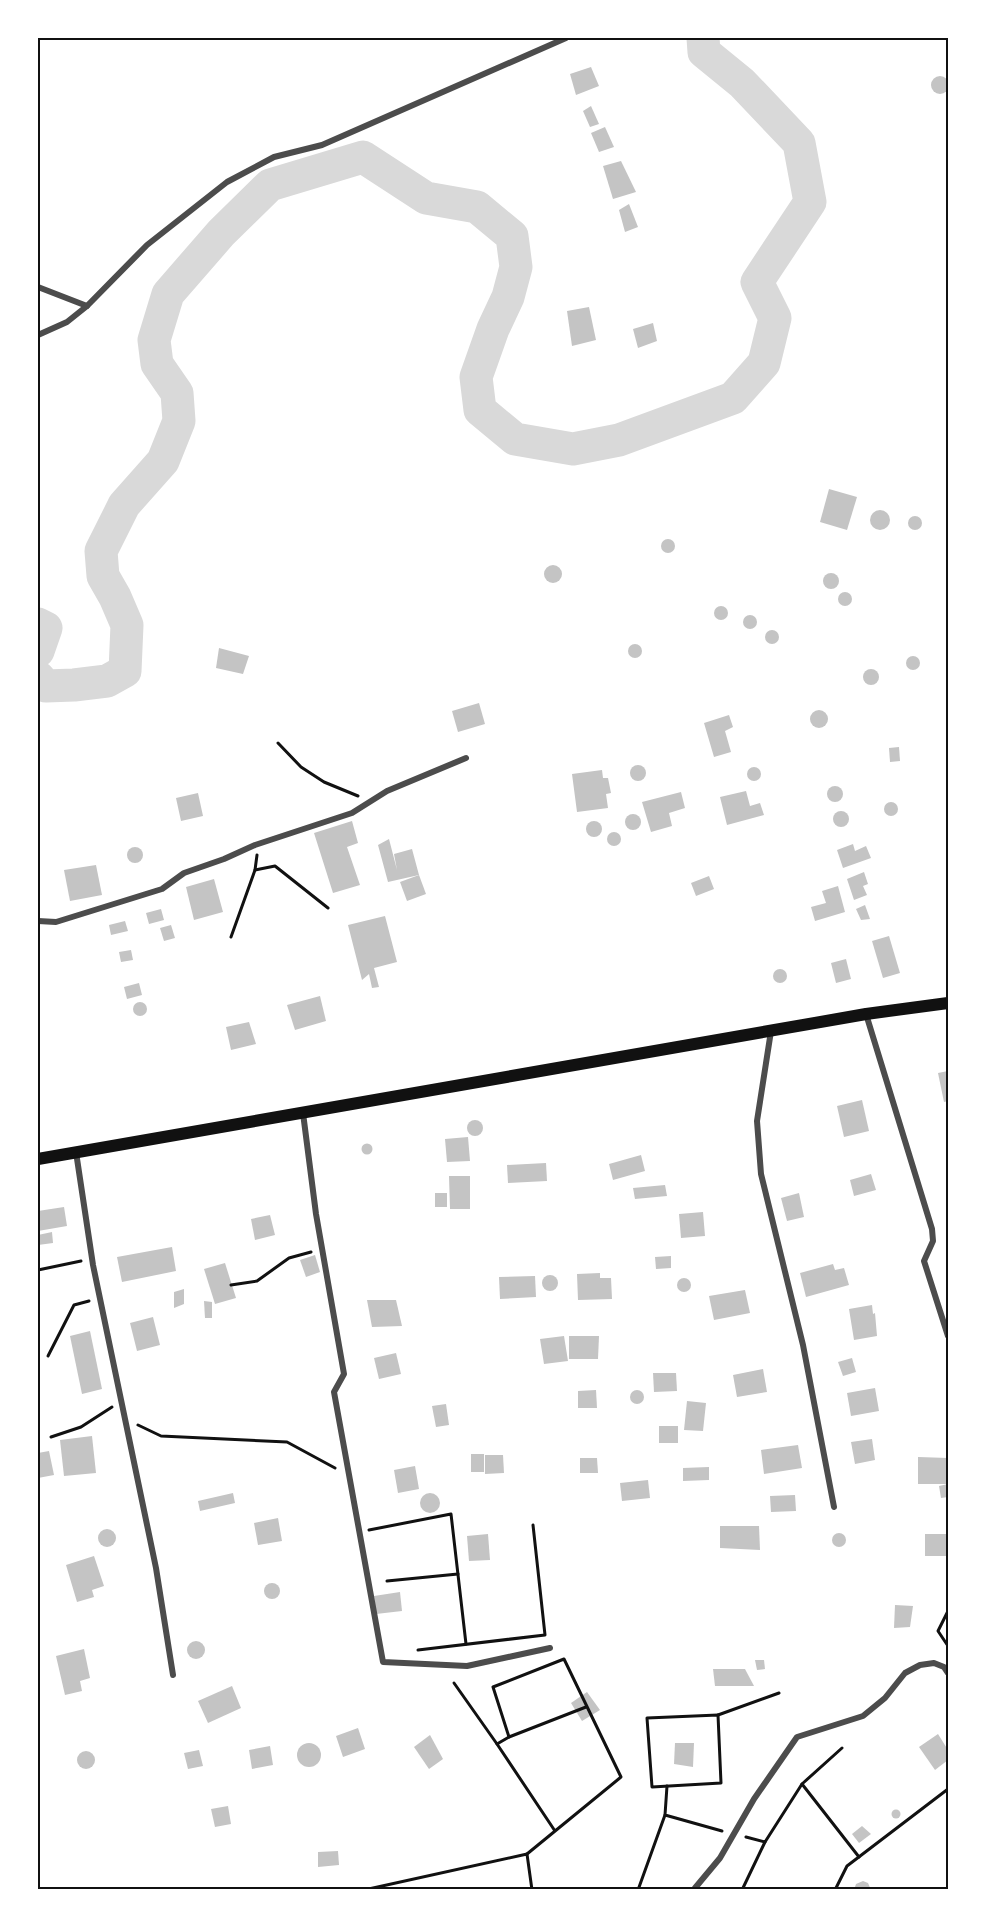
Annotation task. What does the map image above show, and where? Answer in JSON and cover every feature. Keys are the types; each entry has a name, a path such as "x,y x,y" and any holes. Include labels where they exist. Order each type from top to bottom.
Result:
{"main road":[{"path":"38,1159 866,1014 948,1003"}],"street":[{"path":"38,335 67,322 87,306 147,245 227,182 274,157 322,145 566,38"},
{"path":"38,287 87,306"},
{"path":"38,921 56,922 162,889 184,873 255,845 352,813 387,791 466,758"},
{"path":"866,1014 932,1228 933,1240 924,1261 948,1336"},
{"path":"771,1031 757,1121 761,1174 802,1345 834,1507"},
{"path":"303,1113 322,1248 344,1374 334,1392 383,1662 467,1666 550,1648"},
{"path":"38,1152 56,1156"},
{"path":"76,1152 92,1259 156,1568 173,1675"},
{"path":"695,1888 720,1858 754,1799 797,1737 863,1716 885,1698 905,1673 920,1665 934,1663 948,1673"}],"path":[{"path":"278,743 301,767 324,782 371,801"},
{"path":"231,937 255,870 258,858 255,845"},
{"path":"255,870 275,866 328,908"},
{"path":"231,1284 257,1281 288,1258 322,1248"},
{"path":"38,1270 92,1259"},
{"path":"48,1356 74,1305 100,1298"},
{"path":"51,1437 81,1427 121,1401"},
{"path":"125,1419 161,1436 287,1442 337,1468"},
{"path":"367,1530 451,1514 466,1644"},
{"path":"407,1651 546,1635 533,1526"},
{"path":"387,1581 458,1574"},
{"path":"948,1611 938,1631 948,1646"},
{"path":"364,1890 526,1854 621,1777 564,1659 494,1688 509,1737"},
{"path":"454,1683 555,1831"},
{"path":"718,1715 721,1783 652,1787 647,1718 718,1715 779,1694"},
{"path":"496,1744 587,1707"},
{"path":"742,1890 765,1842 802,1784 842,1748"},
{"path":"802,1784 860,1857"},
{"path":"638,1890 665,1815 667,1786"},
{"path":"835,1890 847,1866 948,1789"},
{"path":"665,1815 731,1833"},
{"path":"742,1836 765,1842"},
{"path":"526,1854 532,1890"}],"building":[{"path":"591,67 599,86 576,95 570,74"},
{"path":"940,76 948,81 949,85 944,93 940,94 932,89 931,85 936,77"},
{"path":"591,106 599,124 590,127 583,111"},
{"path":"605,127 614,147 599,152 591,133"},
{"path":"621,161 636,192 613,199 603,166"},
{"path":"629,204 638,227 625,232 619,210"},
{"path":"589,307 596,340 572,346 567,311"},
{"path":"653,323 657,341 638,348 633,329"},
{"path":"829,489 857,497 847,530 820,522"},
{"path":"880,510 887,513 890,520 887,527 880,530 873,527 870,520 873,513"},
{"path":"915,516 920,518 922,523 920,528 915,530 910,528 908,523 910,518"},
{"path":"665,539 671,539 675,546 671,553 665,553 661,549 661,543"},
{"path":"553,565 559,568 562,574 559,580 553,583 547,580 544,574 547,568"},
{"path":"828,573 834,573 839,581 837,587 828,589 823,584 823,578"},
{"path":"842,592 848,592 852,599 848,606 842,606 838,602 838,596"},
{"path":"718,606 724,606 728,613 724,620 718,620 714,616 714,610"},
{"path":"747,615 753,615 757,622 753,629 747,629 743,625 743,619"},
{"path":"769,630 775,630 779,637 775,644 769,644 765,640 765,634"},
{"path":"632,644 638,644 642,651 638,658 632,658 628,654 628,648"},
{"path":"219,648 249,656 243,674 216,668"},
{"path":"913,656 918,658 920,663 918,668 913,670 908,668 906,663 908,658"},
{"path":"868,669 874,669 879,677 877,683 868,685 863,680 863,674"},
{"path":"479,703 485,724 458,732 452,711"},
{"path":"815,710 823,710 828,715 826,726 815,728 810,723 810,715"},
{"path":"729,715 733,727 725,731 731,752 714,757 704,723"},
{"path":"899,747 900,761 890,762 889,748"},
{"path":"635,765 641,765 646,773 644,779 635,781 630,776 630,770"},
{"path":"751,767 757,767 761,774 757,781 751,781 747,777 747,771"},
{"path":"602,770 603,778 608,778 611,793 606,794 608,808 577,812 572,774"},
{"path":"832,786 838,786 843,794 841,800 832,802 827,797 827,791"},
{"path":"746,791 750,806 760,803 764,815 727,825 720,797"},
{"path":"681,792 685,808 669,813 672,826 651,832 642,802"},
{"path":"198,793 203,816 181,821 176,798"},
{"path":"891,802 896,804 898,809 896,814 891,816 886,814 884,809 886,804"},
{"path":"841,811 847,813 849,819 847,825 841,827 835,825 833,819 835,813"},
{"path":"633,814 641,822 633,830 625,822"},
{"path":"352,821 358,843 347,847 360,885 333,893 314,833"},
{"path":"594,821 602,829 594,837 586,829"},
{"path":"611,832 617,832 621,839 617,846 611,846 607,842 607,836"},
{"path":"389,839 397,870 394,854 412,849 419,875 388,882 378,845"},
{"path":"853,844 855,851 866,846 871,858 843,868 837,850"},
{"path":"132,847 138,847 143,855 141,861 132,863 127,858 127,852"},
{"path":"96,865 102,895 70,901 64,870"},
{"path":"864,872 868,884 863,886 867,895 854,900 847,879"},
{"path":"419,875 426,894 407,901 400,882"},
{"path":"709,876 714,889 696,896 691,883"},
{"path":"214,879 223,912 194,920 186,887"},
{"path":"838,886 845,912 815,921 811,907 826,903 822,891"},
{"path":"865,905 870,919 861,920 856,909"},
{"path":"161,909 164,920 149,924 146,913"},
{"path":"385,916 397,962 374,968 379,987 372,988 369,974 362,980 348,925"},
{"path":"125,921 128,931 111,935 109,925"},
{"path":"171,925 175,938 164,941 160,928"},
{"path":"889,936 900,973 883,978 872,941"},
{"path":"131,950 133,960 121,962 119,952"},
{"path":"846,959 851,979 836,983 831,963"},
{"path":"777,969 783,969 787,976 783,983 777,983 773,979 773,973"},
{"path":"139,983 142,995 127,999 124,987"},
{"path":"320,996 326,1021 295,1030 287,1005"},
{"path":"137,1002 143,1002 147,1009 143,1016 137,1016 133,1012 133,1006"},
{"path":"249,1022 256,1044 231,1050 226,1027"},
{"path":"948,1071 948,1101 944,1102 938,1073"},
{"path":"862,1100 869,1131 844,1137 837,1106"},
{"path":"472,1120 478,1120 483,1128 481,1134 472,1136 467,1131 467,1125"},
{"path":"468,1137 470,1161 447,1162 445,1139"},
{"path":"367,1144 371,1145 371,1153 367,1154 363,1153 362,1149 363,1145"},
{"path":"641,1155 645,1171 613,1180 609,1164"},
{"path":"546,1163 547,1181 508,1183 507,1165"},
{"path":"871,1174 876,1190 854,1196 850,1180"},
{"path":"449,1176 470,1176 470,1209 450,1209"},
{"path":"665,1185 667,1196 635,1199 633,1188"},
{"path":"435,1193 447,1193 447,1207 435,1207"},
{"path":"799,1193 804,1217 787,1221 781,1198"},
{"path":"64,1207 67,1226 38,1231 38,1211"},
{"path":"703,1212 705,1236 681,1238 679,1214"},
{"path":"270,1215 275,1235 255,1240 251,1219"},
{"path":"52,1232 53,1243 38,1245 38,1235"},
{"path":"172,1247 176,1271 122,1282 117,1257"},
{"path":"315,1255 320,1272 306,1277 300,1260"},
{"path":"671,1256 671,1268 656,1269 655,1257"},
{"path":"225,1263 236,1298 215,1304 204,1269"},
{"path":"833,1264 835,1270 844,1268 849,1285 806,1297 800,1273"},
{"path":"600,1273 600,1278 611,1278 612,1299 578,1300 577,1274"},
{"path":"547,1275 553,1275 558,1283 556,1289 547,1291 542,1286 542,1280"},
{"path":"535,1276 536,1297 500,1299 499,1277"},
{"path":"684,1278 689,1280 691,1285 689,1290 684,1292 679,1290 677,1285 679,1280"},
{"path":"184,1289 184,1304 174,1308 174,1292"},
{"path":"745,1290 750,1313 714,1320 709,1296"},
{"path":"367,1300 396,1300 402,1326 372,1327"},
{"path":"204,1301 212,1302 212,1318 205,1318"},
{"path":"872,1305 877,1336 854,1340 849,1309"},
{"path":"153,1317 160,1345 137,1351 130,1323"},
{"path":"90,1331 102,1389 82,1394 70,1336"},
{"path":"564,1336 568,1361 544,1364 540,1339"},
{"path":"569,1336 599,1336 598,1359 569,1359"},
{"path":"396,1353 401,1374 379,1379 374,1358"},
{"path":"852,1358 856,1372 843,1376 838,1362"},
{"path":"763,1369 767,1392 737,1397 733,1375"},
{"path":"653,1373 676,1373 677,1391 654,1392"},
{"path":"875,1388 879,1411 851,1416 847,1393"},
{"path":"596,1390 597,1408 578,1408 578,1391"},
{"path":"634,1390 640,1390 644,1397 640,1404 634,1404 630,1400 630,1394"},
{"path":"687,1401 706,1403 703,1431 684,1430"},
{"path":"446,1404 449,1425 436,1427 432,1406"},
{"path":"659,1426 678,1426 678,1443 659,1443"},
{"path":"92,1436 96,1473 64,1476 60,1440"},
{"path":"872,1439 875,1460 855,1464 851,1442"},
{"path":"798,1445 802,1468 764,1474 761,1450"},
{"path":"49,1451 54,1475 38,1478 38,1453"},
{"path":"471,1454 484,1454 484,1472 471,1472"},
{"path":"485,1455 503,1455 504,1473 485,1474"},
{"path":"918,1457 948,1458 948,1484 918,1484"},
{"path":"580,1458 597,1458 598,1473 580,1473"},
{"path":"415,1466 419,1489 398,1493 394,1470"},
{"path":"709,1467 709,1480 683,1481 683,1468"},
{"path":"648,1480 650,1498 622,1501 620,1483"},
{"path":"948,1484 948,1497 941,1498 939,1486"},
{"path":"233,1493 235,1503 200,1511 198,1501"},
{"path":"430,1493 437,1496 440,1503 437,1510 430,1513 423,1510 420,1503 423,1496"},
{"path":"795,1495 796,1511 771,1512 770,1496"},
{"path":"278,1518 282,1541 258,1545 254,1523"},
{"path":"720,1526 759,1526 760,1550 720,1548"},
{"path":"107,1529 113,1532 116,1538 113,1544 107,1547 101,1544 98,1538 101,1532"},
{"path":"836,1533 842,1533 846,1540 842,1547 836,1547 832,1543 832,1537"},
{"path":"488,1534 490,1560 469,1561 467,1536"},
{"path":"925,1534 948,1534 948,1556 925,1556"},
{"path":"94,1556 104,1586 92,1590 94,1597 77,1602 66,1565"},
{"path":"272,1583 278,1585 280,1591 278,1597 272,1599 266,1597 264,1591 266,1585"},
{"path":"400,1592 402,1611 376,1614 374,1596"},
{"path":"895,1605 913,1606 910,1627 894,1628"},
{"path":"196,1641 202,1644 205,1650 202,1656 196,1659 190,1656 187,1650 190,1644"},
{"path":"84,1649 90,1678 80,1681 82,1691 65,1695 56,1656"},
{"path":"755,1660 764,1660 765,1669 757,1670"},
{"path":"713,1669 745,1669 754,1686 715,1686"},
{"path":"232,1686 241,1708 208,1723 198,1701"},
{"path":"587,1692 600,1710 582,1721 571,1703"},
{"path":"358,1728 365,1749 343,1757 336,1736"},
{"path":"938,1734 948,1750 948,1760 935,1770 919,1747"},
{"path":"430,1735 443,1759 429,1769 414,1747"},
{"path":"309,1743 318,1746 321,1755 318,1764 309,1767 300,1764 297,1755 300,1746"},
{"path":"675,1743 694,1743 693,1767 674,1764"},
{"path":"270,1746 273,1765 252,1769 249,1750"},
{"path":"199,1750 203,1766 188,1769 184,1753"},
{"path":"86,1751 92,1754 95,1760 92,1766 86,1769 80,1766 77,1760 80,1754"},
{"path":"228,1806 231,1824 215,1827 211,1809"},
{"path":"896,1809 901,1814 896,1819 891,1814"},
{"path":"862,1826 871,1834 859,1843 852,1834"},
{"path":"338,1851 339,1865 318,1867 318,1852"},
{"path":"863,1881 868,1883 871,1890 854,1890 856,1884"}],"waterway":[{"path":"38,677 46,686 74,685 107,681 125,671 127,625 103,576 101,551 124,505 163,461 179,421 177,393 157,364 154,340 168,294 221,233 270,185 363,157 426,198 477,207 512,236 516,267 508,297 493,329 476,377 480,410 515,439 573,449 619,440 733,398 764,363 775,318 757,282 810,202 799,143 742,83 704,52 703,38"},
{"path":"38,624 46,628 38,651"}]}
